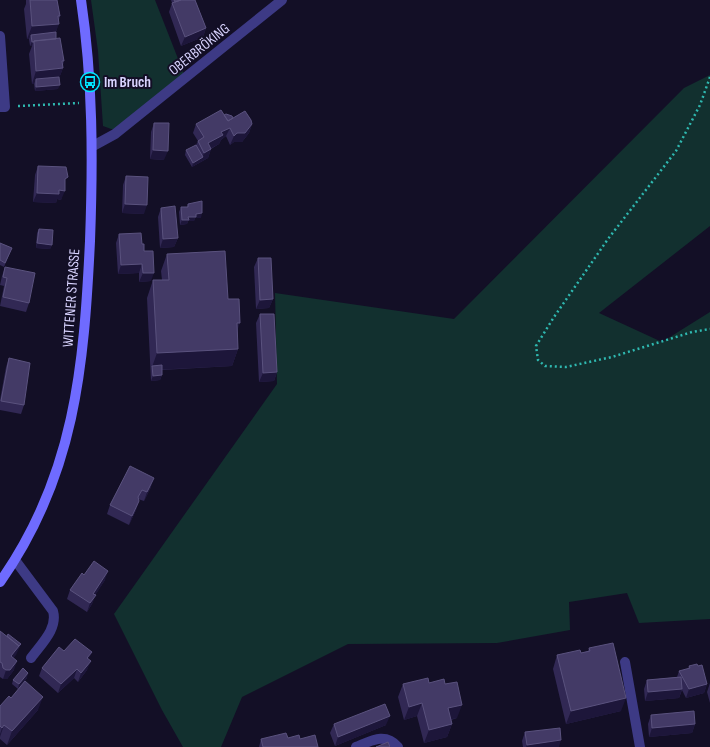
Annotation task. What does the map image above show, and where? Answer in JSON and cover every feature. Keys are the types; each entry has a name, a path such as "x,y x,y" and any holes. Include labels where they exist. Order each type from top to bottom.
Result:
{"main road":[{"name":"WITTENER STRASSE","path":"0,582 28,537 57,472 70,426 79,385 85,333 93,146 87,41 81,0"}],"street":[{"name":"OBERBRÖKING","path":"93,146 115,134 282,0"},
{"path":"0,36 3,107"},
{"path":"15,560 53,612 55,620 52,629 32,658"},
{"path":"625,662 640,747"},
{"path":"356,747 379,738 388,739 398,747"}],"path":[{"path":"710,77 700,105 676,151 608,239 554,317 536,346 538,360 545,366 566,367 612,357 692,332 710,329"},
{"path":"3,107 91,102"}],"green space":[{"path":"91,0 155,0 184,74 114,130 103,126 98,51"},
{"path":"710,75 710,226 599,313 662,342 710,312 710,619 639,623 627,593 569,602 570,630 497,643 348,644 242,697 221,747 183,747 162,710 114,614 277,384 275,293 454,319 684,88"}],"building":[{"path":"30,0 57,0 60,16 58,16 59,24 32,26"},
{"path":"181,0 195,0 206,28 185,37 172,3"},
{"path":"56,32 56,39 32,42 31,35"},
{"path":"60,38 64,61 62,61 63,68 36,71 34,41"},
{"path":"59,77 60,85 36,87 36,79"},
{"path":"221,110 228,121 245,111 252,124 245,133 237,133 234,136 230,128 221,132 223,135 208,143 211,149 204,153 198,141 204,137 196,124"},
{"path":"226,114 232,116 233,118 228,121 224,115"},
{"path":"154,123 169,123 168,151 153,150"},
{"path":"196,145 203,157 193,163 186,150"},
{"path":"38,166 66,167 68,177 65,179 65,191 59,190 59,194 37,193"},
{"path":"126,176 148,177 147,205 125,204"},
{"path":"202,201 202,213 196,214 196,217 188,217 189,220 182,220 181,207 188,207 188,204"},
{"path":"175,206 178,238 163,239 161,208"},
{"path":"39,229 53,230 52,245 37,243"},
{"path":"141,233 144,251 153,251 154,273 143,273 142,264 121,265 119,234"},
{"path":"0,243 12,248 5,263 0,260"},
{"path":"225,251 228,299 239,299 240,323 237,323 238,349 157,353 153,280 169,280 167,254"},
{"path":"258,258 271,258 273,299 260,300"},
{"path":"5,267 35,273 29,303 3,297 7,278 3,277"},
{"path":"260,314 274,314 277,372 263,373"},
{"path":"9,358 30,363 24,405 1,401"},
{"path":"162,365 162,375 153,376 152,366"},
{"path":"130,466 154,478 147,492 142,490 138,497 139,501 132,516 110,505"},
{"path":"94,561 108,571 93,594 96,595 90,603 70,590 82,573 84,575"},
{"path":"0,631 19,646 11,656 17,661 10,670 3,668 2,663 0,662"},
{"path":"8,634 21,644 19,646 7,636"},
{"path":"75,639 92,652 87,658 91,661 81,673 77,669 61,684 42,668 59,647 64,651"},
{"path":"613,643 626,698 571,711 557,655 580,650 581,653 590,651 589,648"},
{"path":"697,664 698,666 702,665 707,684 689,689 679,671"},
{"path":"23,668 28,673 19,684 13,680"},
{"path":"681,677 682,689 648,692 647,680"},
{"path":"428,678 429,683 444,679 445,684 457,682 462,705 448,708 452,724 429,730 422,703 409,707 403,684"},
{"path":"25,681 43,697 12,731 4,725 2,728 0,726 0,706 9,696 11,698"},
{"path":"385,704 390,716 338,737 334,724"},
{"path":"694,711 695,724 652,728 651,715"},
{"path":"560,728 561,740 527,745 525,732"},
{"path":"286,733 288,738 299,735 300,739 315,735 318,747 263,747 261,739"},
{"path":"388,742 390,747 376,747"}],"place":[{"name":"Im Bruch","path":"90,82"}]}
